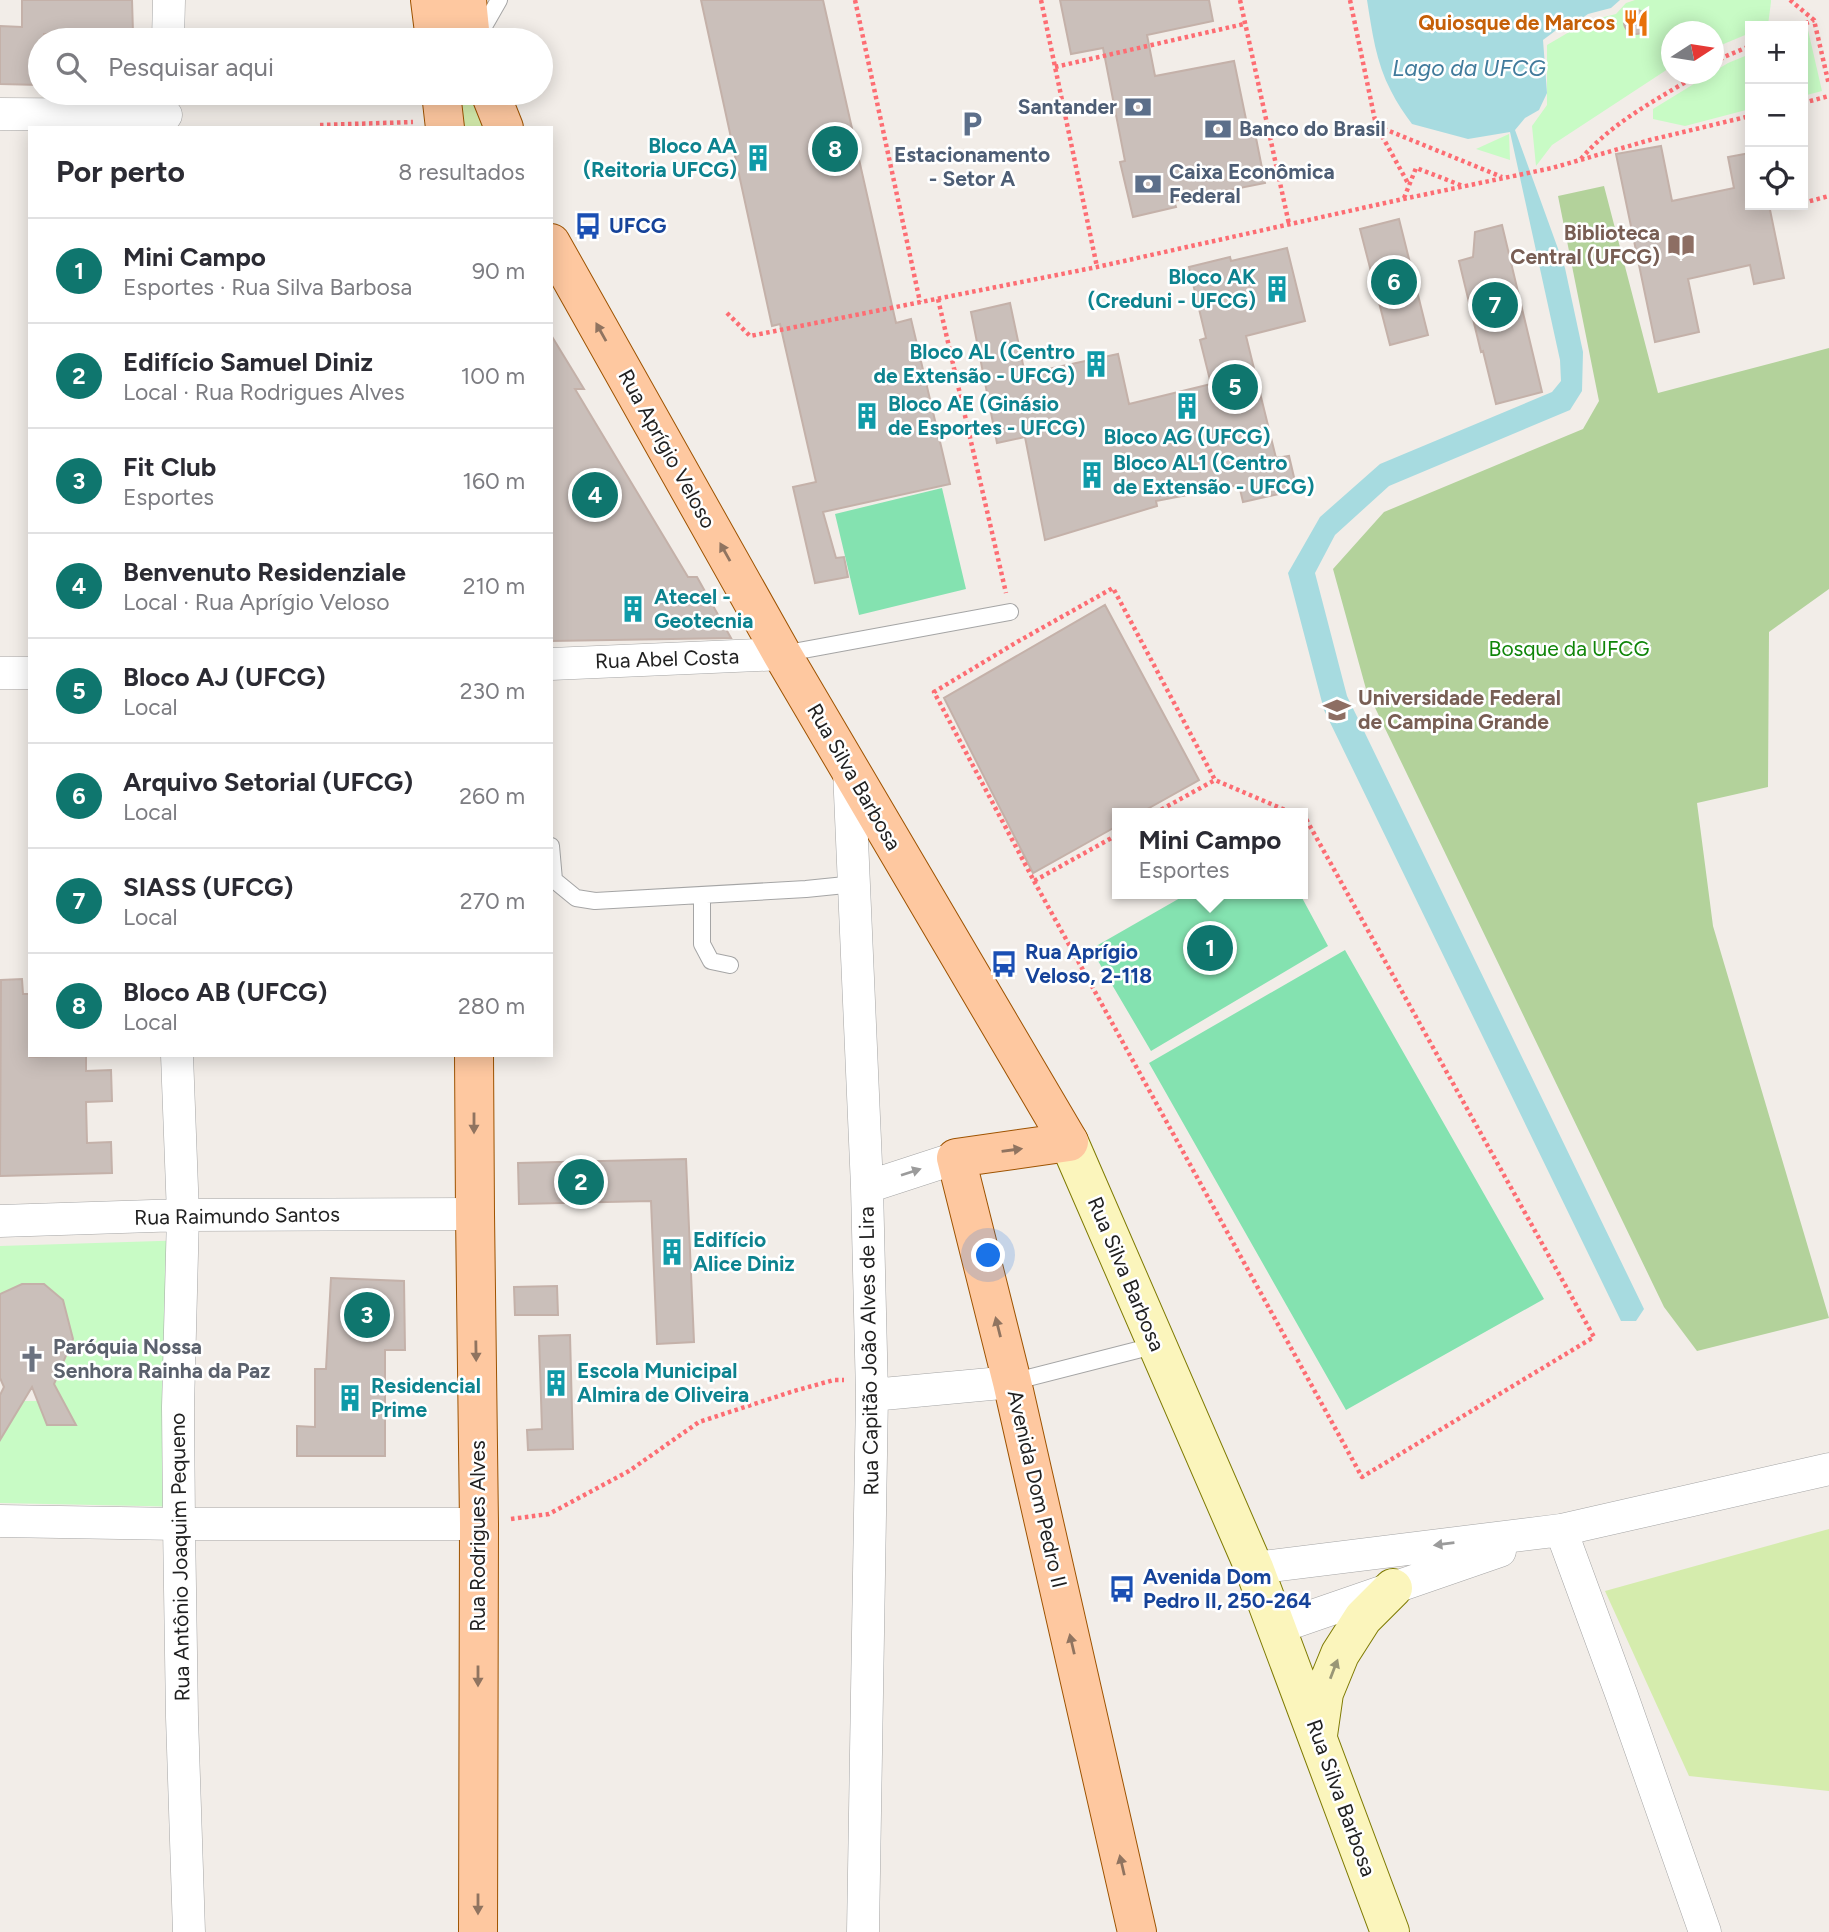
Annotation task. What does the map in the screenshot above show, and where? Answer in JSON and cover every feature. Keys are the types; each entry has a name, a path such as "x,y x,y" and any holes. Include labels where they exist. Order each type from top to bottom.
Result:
{"main road":[{"path":"430,0 434,28"},
{"path":"467,0 472,28"},
{"path":"495,105 503,126"},
{"name":"Rua Aprígio Veloso","path":"553,247 782,654"},
{"name":"Rua Silva Barbosa","path":"782,654 1069,1142 1254,1568 1391,1932"},
{"name":"Rua Rodrigues Alves","path":"474,1057 479,1524 478,1932"},
{"path":"956,1158 1069,1142"},
{"name":"Avenida Dom Pedro II","path":"956,1158 1012,1382 1138,1932"},
{"path":"1318,1735 1324,1693 1340,1654 1363,1618 1393,1588"}],"street":[{"path":"168,28 169,0"},
{"path":"0,114 166,112"},
{"name":"Rua Abel Costa","path":"553,664 782,654"},
{"path":"0,673 28,673"},
{"name":"Rua Capitão João Alves de Lira","path":"849,770 867,1186 872,1395 863,1932"},
{"name":"Rua Antônio Joaquim Pequeno","path":"177,1057 183,1215 178,1407 179,1524 189,1932"},
{"path":"867,1186 956,1158"},
{"name":"Rua Raimundo Santos","path":"0,1221 183,1215 475,1214"},
{"path":"872,1395 1012,1382"},
{"path":"1254,1568 1561,1530 1829,1469"},
{"path":"0,1521 479,1524"},
{"path":"1277,1628 1561,1530"},
{"path":"1561,1530 1705,1932"}],"lane":[{"path":"482,28 499,0"},
{"path":"782,654 1010,612"},
{"path":"553,869 554,880 576,898 595,901 855,884"},
{"path":"702,895 702,944 711,961 730,965"},
{"path":"1012,1382 1157,1345"}],"path":[{"path":"855,0 920,302"},
{"path":"1041,0 1097,267"},
{"path":"1240,0 1289,224"},
{"path":"1350,0 1376,125 1409,185"},
{"path":"1790,0 1814,20 1829,85"},
{"path":"1808,22 1814,20"},
{"path":"1055,67 1244,24"},
{"path":"1724,57 1745,49"},
{"path":"1580,160 1594,144 1627,119 1683,84"},
{"path":"1808,102 1829,96"},
{"path":"320,125 443,114"},
{"path":"727,313 750,336 1097,267 1552,168 1650,140 1745,117"},
{"path":"1376,125 1503,178"},
{"path":"1403,199 1416,168 1464,186"},
{"path":"1808,201 1829,196"},
{"path":"938,299 1010,612"},
{"path":"1280,808 1215,780 1113,589 934,692 1034,881 1362,1477 1594,1337 1308,822"},
{"path":"1164,808 1215,780"},
{"path":"1034,881 1112,838"},
{"path":"479,1524 549,1514 629,1471 699,1422 834,1380 853,1380 872,1395"}],"green space":[{"path":"1635,0 1771,0 1768,21 1745,21 1745,35 1724,44 1724,21 1661,21 1661,74 1552,145 1536,166 1532,126 1547,105 1547,45 1588,21 1616,14 1626,3","holes":["1634,10 1642,11 1647,17 1647,28 1641,33 1629,32 1625,25 1627,14"]},
{"path":"1808,30 1822,91 1808,95"},
{"path":"1745,56 1745,110 1685,126 1653,119 1653,109 1694,84 1724,84 1724,65"},
{"path":"451,105 490,105 498,126 454,126"},
{"path":"1509,134 1510,160 1476,149"},
{"name":"Bosque da UFCG","path":"1604,186 1658,393 1829,348 1829,589 1769,632 1768,787 1697,803 1713,926 1829,1318 1697,1351 1664,1307 1366,689 1333,569 1384,512 1583,429 1599,401 1558,196"},
{"path":"942,488 966,589 859,615 835,514"},
{"path":"1178,899 1303,899 1328,946 1151,1051 1091,949"},
{"path":"1345,950 1544,1299 1346,1410 1149,1063"},
{"path":"191,1240 190,1507 0,1503 0,1424 24,1401 37,1401 47,1425 76,1425 54,1384 73,1340 63,1300 44,1284 22,1284 0,1294 0,1246"},
{"path":"1829,1529 1829,1791 1689,1776 1605,1591"}],"water":[{"name":"Lago da UFCG","path":"1367,0 1620,0 1611,8 1588,14 1572,25 1559,28 1543,40 1547,93 1539,110 1525,118 1515,130 1565,268 1583,352 1582,391 1570,410 1389,486 1335,535 1315,573 1347,696 1644,1309 1636,1321 1621,1321 1324,710 1288,573 1320,517 1380,464 1552,392 1561,381 1560,360 1510,132 1468,139 1412,124 1393,95 1382,69 1375,47"}],"building":[{"path":"22,0 132,0 133,28 28,28 28,85 0,84 0,26 22,27"},
{"path":"701,0 823,0 896,323 911,319 950,484 823,512 836,558 844,557 848,577 815,583 793,487 816,482 780,324 772,326"},
{"path":"1060,0 1209,0 1213,21 1147,35 1155,76 1234,61 1248,129 1254,128 1265,183 1174,201 1176,207 1133,217 1120,162 1125,161 1103,48 1071,54"},
{"name":"Quiosque de Marcos","path":"1636,10 1645,13 1648,22 1645,31 1636,34 1627,31 1624,22 1627,13"},
{"name":"Biblioteca Central (UFCG)","path":"1661,146 1672,201 1734,188 1728,157 1745,154 1745,210 1770,210 1784,278 1754,284 1750,265 1688,279 1699,332 1655,342 1616,154"},
{"path":"1399,219 1428,335 1390,345 1360,229"},
{"path":"1502,225 1542,392 1496,404 1459,261 1473,257 1475,232"},
{"path":"1287,248 1305,321 1246,336 1276,458 1289,456 1297,490 1243,502 1239,485 1156,501 1157,506 1045,540 1025,437 997,443 971,312 1010,303 1025,374 1118,354 1129,404 1211,384 1200,340 1206,338 1189,267 1230,257 1231,261"},
{"path":"553,338 584,389 575,389 688,577 697,577 731,638 553,641"},
{"path":"1105,605 1199,780 1149,808 1112,808 1112,829 1033,873 944,698"},
{"path":"22,979 23,994 28,994 28,1057 86,1057 86,1071 111,1070 112,1101 86,1102 87,1143 111,1142 112,1173 0,1176 1,980"},
{"path":"686,1159 694,1342 657,1344 651,1201 519,1204 518,1163"},
{"path":"331,1278 404,1281 405,1350 385,1350 385,1456 297,1456 297,1426 315,1427 315,1369 326,1369"},
{"name":"Paróquia Nossa Senhora Rainha da Paz","path":"22,1284 44,1284 63,1300 73,1339 54,1384 76,1425 47,1425 32,1387 0,1440 0,1395 4,1387 0,1378 0,1294"},
{"path":"557,1286 558,1315 515,1315 514,1287"},
{"name":"Escola Municipal Almira de Oliveira","path":"570,1335 573,1449 528,1450 527,1430 542,1429 539,1336"}],"place":[{"name":"Quiosque de Marcos","path":"1636,23"},
{"name":"Santander","path":"1138,107"},
{"name":"Estacionamento - Setor A","path":"972,124"},
{"name":"Banco do Brasil","path":"1218,129"},
{"name":"Bloco AB (UFCG)","path":"835,149"},
{"name":"Bloco AA (Reitoria UFCG)","path":"758,158"},
{"name":"Caixa Econômica Federal","path":"1148,184"},
{"name":"UFCG","path":"588,226"},
{"name":"Biblioteca Central (UFCG)","path":"1681,245"},
{"name":"Arquivo Setorial (UFCG)","path":"1394,282"},
{"name":"Bloco AK (Creduni - UFCG)","path":"1277,289"},
{"name":"SIASS (UFCG)","path":"1495,305"},
{"name":"Bloco AL (Centro de Extensão - UFCG)","path":"1096,364"},
{"name":"Bloco AJ (UFCG)","path":"1235,387"},
{"name":"Bloco AG (UFCG)","path":"1187,406"},
{"name":"Bloco AE (Ginásio de Esportes - UFCG)","path":"867,416"},
{"name":"Bloco AL1 (Centro de Extensão - UFCG)","path":"1092,475"},
{"name":"Benvenuto Residenziale","path":"595,495"},
{"name":"Atecel - Geotecnia","path":"633,609"},
{"name":"Universidade Federal de Campina Grande","path":"1337,710"},
{"name":"Mini Campo","path":"1210,948"},
{"name":"Rua Aprígio Veloso, 2-118","path":"1004,964"},
{"name":"Edifício Samuel Diniz","path":"581,1182"},
{"name":"Edifício Alice Diniz","path":"672,1252"},
{"name":"Fit Club","path":"367,1315"},
{"name":"Paróquia Nossa Senhora Rainha da Paz","path":"32,1359"},
{"name":"Escola Municipal Almira de Oliveira","path":"556,1383"},
{"name":"Residencial Prime","path":"350,1398"},
{"name":"Avenida Dom Pedro II, 250-264","path":"1122,1589"}]}
